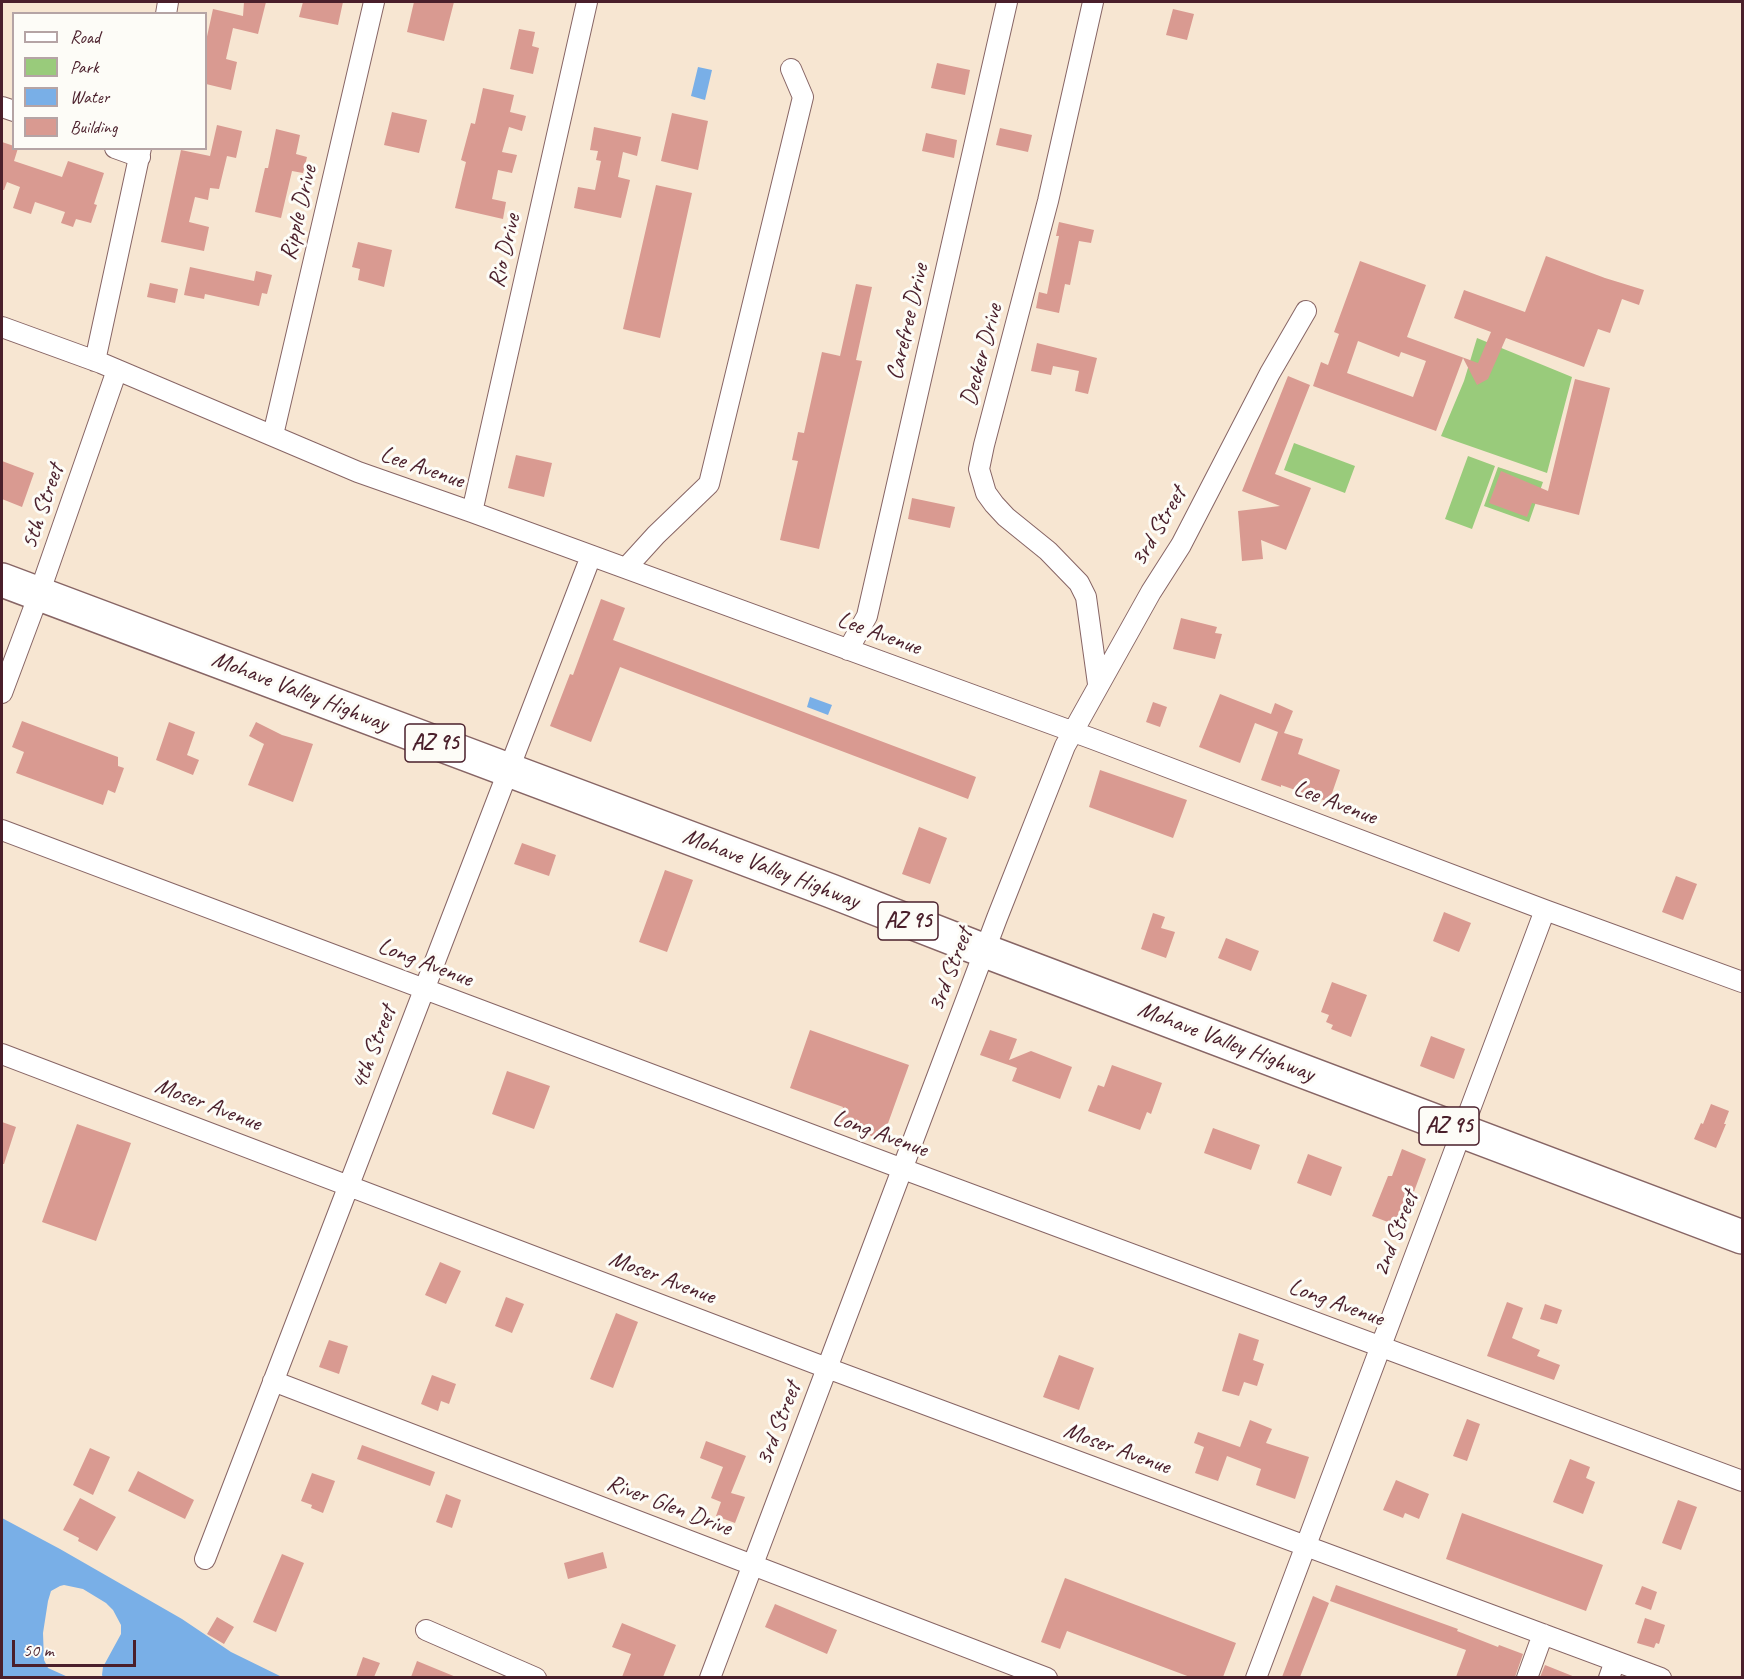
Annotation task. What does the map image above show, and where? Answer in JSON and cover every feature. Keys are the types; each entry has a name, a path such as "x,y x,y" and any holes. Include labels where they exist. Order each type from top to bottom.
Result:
{"highway":[{"name":"Mohave Valley Highway","path":"2,580 1743,1237"}],"street":[{"name":"Ripple Drive","path":"273,435 374,2"},
{"name":"Rio Drive","path":"472,512 587,2"},
{"name":"Carefree Drive","path":"848,650 867,616 1007,2"},
{"name":"Decker Drive","path":"1093,2 1048,201 979,469 986,493 994,504 1079,583 1086,597 1098,684"},
{"path":"626,568 656,535 709,484 803,97 791,69"},
{"path":"95,361 140,153 125,150"},
{"name":"3rd Street","path":"710,1677 1065,746 1151,592 1181,545 1270,373 1306,311"},
{"name":"Lee Avenue","path":"2,327 95,361 358,472 1074,731 1545,910 1743,982"},
{"name":"5th Street","path":"2,693 117,370"},
{"name":"4th Street","path":"205,1559 591,556"},
{"name":"Long Avenue","path":"2,830 424,990 1743,1481"},
{"name":"2nd Street","path":"1256,1677 1545,910"},
{"name":"Moser Avenue","path":"2,1054 827,1368 1543,1634 1612,1669 1661,1677"},
{"name":"River Glen Drive","path":"273,1381 1047,1677"},
{"path":"426,1630 537,1677"},
{"path":"1527,1677 1543,1634"}],"green space":[{"path":"1477,338 1572,377 1547,473 1441,436 1464,381"},
{"path":"1294,443 1355,466 1345,493 1284,470"},
{"path":"1468,456 1495,466 1472,529 1445,519"},
{"path":"1498,467 1543,482 1529,522 1484,506"}],"water":[{"path":"698,67 712,70 705,100 691,96"},
{"path":"810,697 832,705 828,715 807,707"},
{"path":"2,1518 182,1619 231,1652 282,1677 103,1677 103,1667 121,1634 121,1625 113,1610 106,1603 83,1589 64,1585 51,1591 48,1601 43,1633 44,1660 48,1668 68,1677 2,1677"}],"building":[{"path":"244,2 266,2 258,34 233,28 226,59 237,62 231,90 207,84 207,36 213,9 243,16"},
{"path":"303,2 343,2 338,25 299,17"},
{"path":"414,2 454,2 444,41 407,32"},
{"path":"1173,9 1194,14 1187,40 1166,35"},
{"path":"519,29 535,32 532,46 539,48 533,74 510,69"},
{"path":"937,63 970,70 965,95 931,88"},
{"path":"483,88 514,95 510,112 526,116 522,131 509,127 502,152 517,155 512,173 498,170 492,199 506,202 503,219 455,208 466,162 461,160 471,123 475,124"},
{"path":"392,112 427,120 419,153 384,145"},
{"path":"672,113 708,121 698,170 661,161"},
{"path":"217,125 242,131 236,158 227,156 219,189 210,188 208,200 195,197 189,222 209,227 204,251 161,242 181,150 210,156"},
{"path":"594,127 641,137 637,156 623,152 618,177 630,180 621,218 574,208 578,187 595,190 601,161 596,160 598,151 590,150"},
{"path":"1000,128 1032,135 1028,152 996,145"},
{"path":"276,129 300,135 296,154 307,157 303,173 292,171 281,218 255,212 265,168 268,168"},
{"path":"926,133 957,140 954,158 922,151"},
{"path":"2,142 12,145 12,150 17,150 14,161 62,177 68,161 104,173 94,204 97,205 91,223 76,219 73,227 61,223 65,212 35,202 31,214 13,208 20,187 7,182 2,190"},
{"path":"656,185 692,193 660,338 623,329"},
{"path":"1059,222 1094,230 1091,243 1079,241 1070,285 1065,284 1059,313 1036,308 1039,292 1047,294 1059,236 1056,236"},
{"path":"358,242 392,250 384,287 358,280 360,269 352,267"},
{"path":"1546,256 1644,290 1639,305 1622,299 1610,333 1598,329 1584,367 1506,338 1488,379 1477,385 1463,358 1436,431 1313,386 1321,362 1328,365 1339,334 1334,332 1360,261 1426,285 1407,337 1478,363 1491,332 1454,318 1464,290 1525,312","holes":["1358,341 1399,357 1401,352 1426,361 1413,397 1347,373"]},
{"path":"190,267 254,281 256,271 272,275 267,294 262,293 259,306 205,294 204,299 184,295"},
{"path":"150,283 178,289 175,303 147,297"},
{"path":"856,284 872,287 856,360 862,361 819,549 780,540 798,461 792,460 798,432 804,433 822,352 840,356"},
{"path":"1037,343 1097,358 1088,394 1075,391 1079,371 1053,366 1051,375 1031,371"},
{"path":"1288,376 1310,385 1275,474 1311,488 1286,550 1261,540 1263,559 1242,561 1238,511 1280,506 1242,491"},
{"path":"1575,379 1610,388 1579,515 1532,503 1527,517 1489,503 1501,471 1548,491"},
{"path":"516,455 552,463 544,497 508,488"},
{"path":"2,461 34,473 22,507 2,499"},
{"path":"912,498 955,507 950,528 908,519"},
{"path":"601,599 625,608 613,640 976,777 968,799 620,667 591,742 550,726 570,674 573,675"},
{"path":"1181,618 1217,627 1215,633 1222,634 1215,659 1173,649"},
{"path":"1220,694 1271,714 1275,703 1293,711 1284,733 1303,739 1298,754 1340,770 1329,802 1261,780 1278,732 1255,723 1240,763 1199,747"},
{"path":"1153,702 1167,707 1160,727 1146,722"},
{"path":"22,721 118,757 118,766 124,768 115,793 108,790 103,805 16,773 24,752 12,747"},
{"path":"169,722 195,732 187,755 199,760 193,775 156,760"},
{"path":"256,722 282,735 313,744 293,802 248,785 264,744 249,736"},
{"path":"1100,770 1187,800 1173,838 1089,807"},
{"path":"919,827 947,838 930,884 902,874"},
{"path":"522,843 556,855 549,876 514,864"},
{"path":"665,870 693,880 667,952 639,942"},
{"path":"1676,876 1697,884 1683,920 1662,912"},
{"path":"1444,912 1471,923 1459,952 1433,941"},
{"path":"1153,913 1165,917 1161,928 1175,932 1166,958 1141,949"},
{"path":"1226,938 1259,951 1251,971 1218,958"},
{"path":"1332,982 1367,995 1351,1037 1331,1029 1333,1025 1326,1022 1329,1015 1321,1012"},
{"path":"810,1030 909,1065 882,1140 837,1123 843,1107 790,1088"},
{"path":"990,1030 1017,1039 1009,1060 1031,1051 1072,1067 1060,1099 1012,1081 1017,1068 980,1055"},
{"path":"1431,1036 1465,1049 1454,1079 1420,1066"},
{"path":"1112,1065 1162,1083 1151,1114 1147,1112 1140,1130 1088,1111 1098,1085 1104,1087"},
{"path":"507,1071 550,1086 534,1129 492,1114"},
{"path":"1711,1104 1729,1111 1716,1148 1694,1139"},
{"path":"2,1122 16,1127 4,1164 2,1164"},
{"path":"77,1124 131,1143 96,1241 42,1222"},
{"path":"1213,1128 1260,1145 1251,1170 1204,1153"},
{"path":"1402,1149 1426,1159 1401,1227 1372,1216 1388,1176 1392,1176"},
{"path":"1308,1154 1342,1167 1331,1196 1297,1183"},
{"path":"440,1262 461,1271 446,1304 425,1295"},
{"path":"506,1297 524,1304 512,1333 495,1326"},
{"path":"1507,1302 1523,1308 1512,1338 1540,1350 1537,1356 1560,1365 1554,1380 1487,1356"},
{"path":"1545,1304 1562,1310 1557,1324 1540,1319"},
{"path":"616,1313 638,1322 613,1388 590,1379"},
{"path":"1239,1333 1259,1340 1253,1360 1264,1364 1257,1386 1244,1382 1239,1396 1222,1391"},
{"path":"329,1340 348,1346 339,1374 319,1367"},
{"path":"1059,1355 1094,1368 1079,1410 1043,1397"},
{"path":"432,1375 456,1384 449,1404 441,1401 438,1411 421,1404"},
{"path":"1467,1419 1480,1424 1467,1461 1453,1456"},
{"path":"1250,1420 1272,1429 1266,1443 1309,1457 1295,1499 1256,1485 1261,1469 1227,1456 1218,1481 1195,1473 1204,1447 1194,1443 1198,1432 1240,1447"},
{"path":"706,1441 746,1456 731,1493 745,1497 735,1523 716,1516 721,1502 711,1498 723,1467 700,1458"},
{"path":"362,1445 435,1472 430,1486 357,1459"},
{"path":"90,1448 110,1457 93,1495 73,1485"},
{"path":"1570,1459 1590,1467 1586,1478 1595,1482 1583,1514 1553,1502"},
{"path":"138,1471 194,1500 185,1519 128,1491"},
{"path":"312,1473 335,1481 323,1513 301,1501"},
{"path":"1396,1480 1429,1494 1419,1519 1405,1513 1403,1518 1383,1510"},
{"path":"446,1494 461,1500 452,1528 436,1522"},
{"path":"80,1498 116,1517 97,1551 63,1530"},
{"path":"1678,1500 1697,1507 1681,1550 1662,1543"},
{"path":"1462,1513 1603,1565 1586,1611 1446,1559"},
{"path":"603,1552 607,1568 568,1579 564,1563"},
{"path":"282,1554 304,1563 276,1632 253,1622"},
{"path":"1065,1578 1236,1643 1223,1677 1190,1677 1067,1631 1060,1649 1041,1642"},
{"path":"1336,1585 1458,1629 1457,1631 1498,1647 1499,1645 1523,1654 1515,1677 1456,1677 1466,1650 1330,1601"},
{"path":"1642,1586 1657,1592 1651,1610 1635,1604"},
{"path":"1313,1596 1329,1603 1300,1677 1282,1677"},
{"path":"775,1604 837,1630 827,1654 765,1627"},
{"path":"217,1617 234,1627 224,1644 207,1634"},
{"path":"1645,1618 1665,1625 1659,1644 1656,1643 1654,1648 1637,1643"},
{"path":"622,1623 676,1645 663,1677 622,1677 631,1654 612,1647"},
{"path":"363,1657 380,1663 374,1677 356,1677"},
{"path":"417,1661 456,1677 411,1677"},
{"path":"1545,1665 1575,1677 1540,1677"}]}
